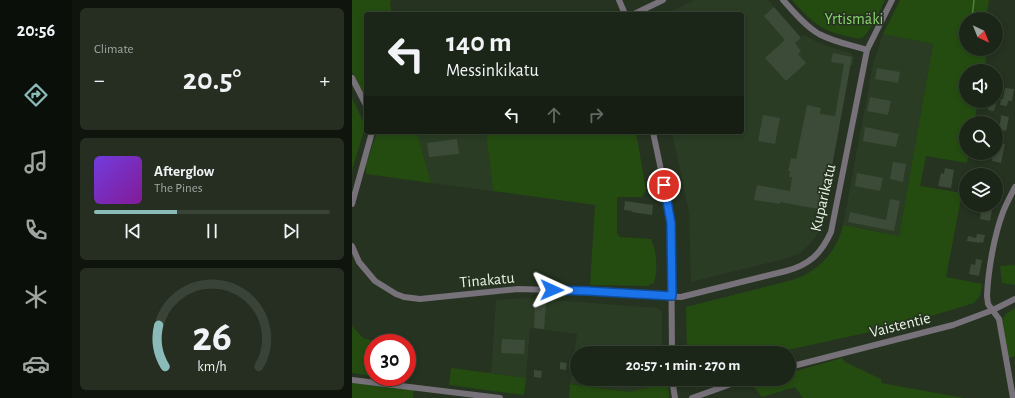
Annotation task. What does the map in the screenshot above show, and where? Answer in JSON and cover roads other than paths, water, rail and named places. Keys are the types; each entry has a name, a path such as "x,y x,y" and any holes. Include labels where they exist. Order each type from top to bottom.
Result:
{"street":[{"path":"620,0 624,12"},
{"path":"638,12 663,0"},
{"path":"783,0 808,26 819,34 867,50"},
{"name":"Kuparikatu","path":"672,296 681,297 794,269 803,266 810,261 824,246 831,232 833,223 867,50 892,0"},
{"path":"352,78 364,101"},
{"path":"352,204 371,134"},
{"path":"653,134 668,200 671,223 672,346"},
{"path":"1013,398 999,319 988,304 986,296 994,247 1002,213 1015,187"},
{"name":"Tinakatu","path":"352,246 359,262 374,281 396,294 412,299 518,290 588,291 672,296"},
{"name":"Vaistentie","path":"796,365 953,325 1015,300"},
{"path":"352,380 500,398"},
{"path":"673,386 675,398"},
{"path":"692,398 725,386"}],"waterway":[{"path":"973,12 974,0"}],"park label":[{"name":"Yrtismäki","path":"854,19"}]}
